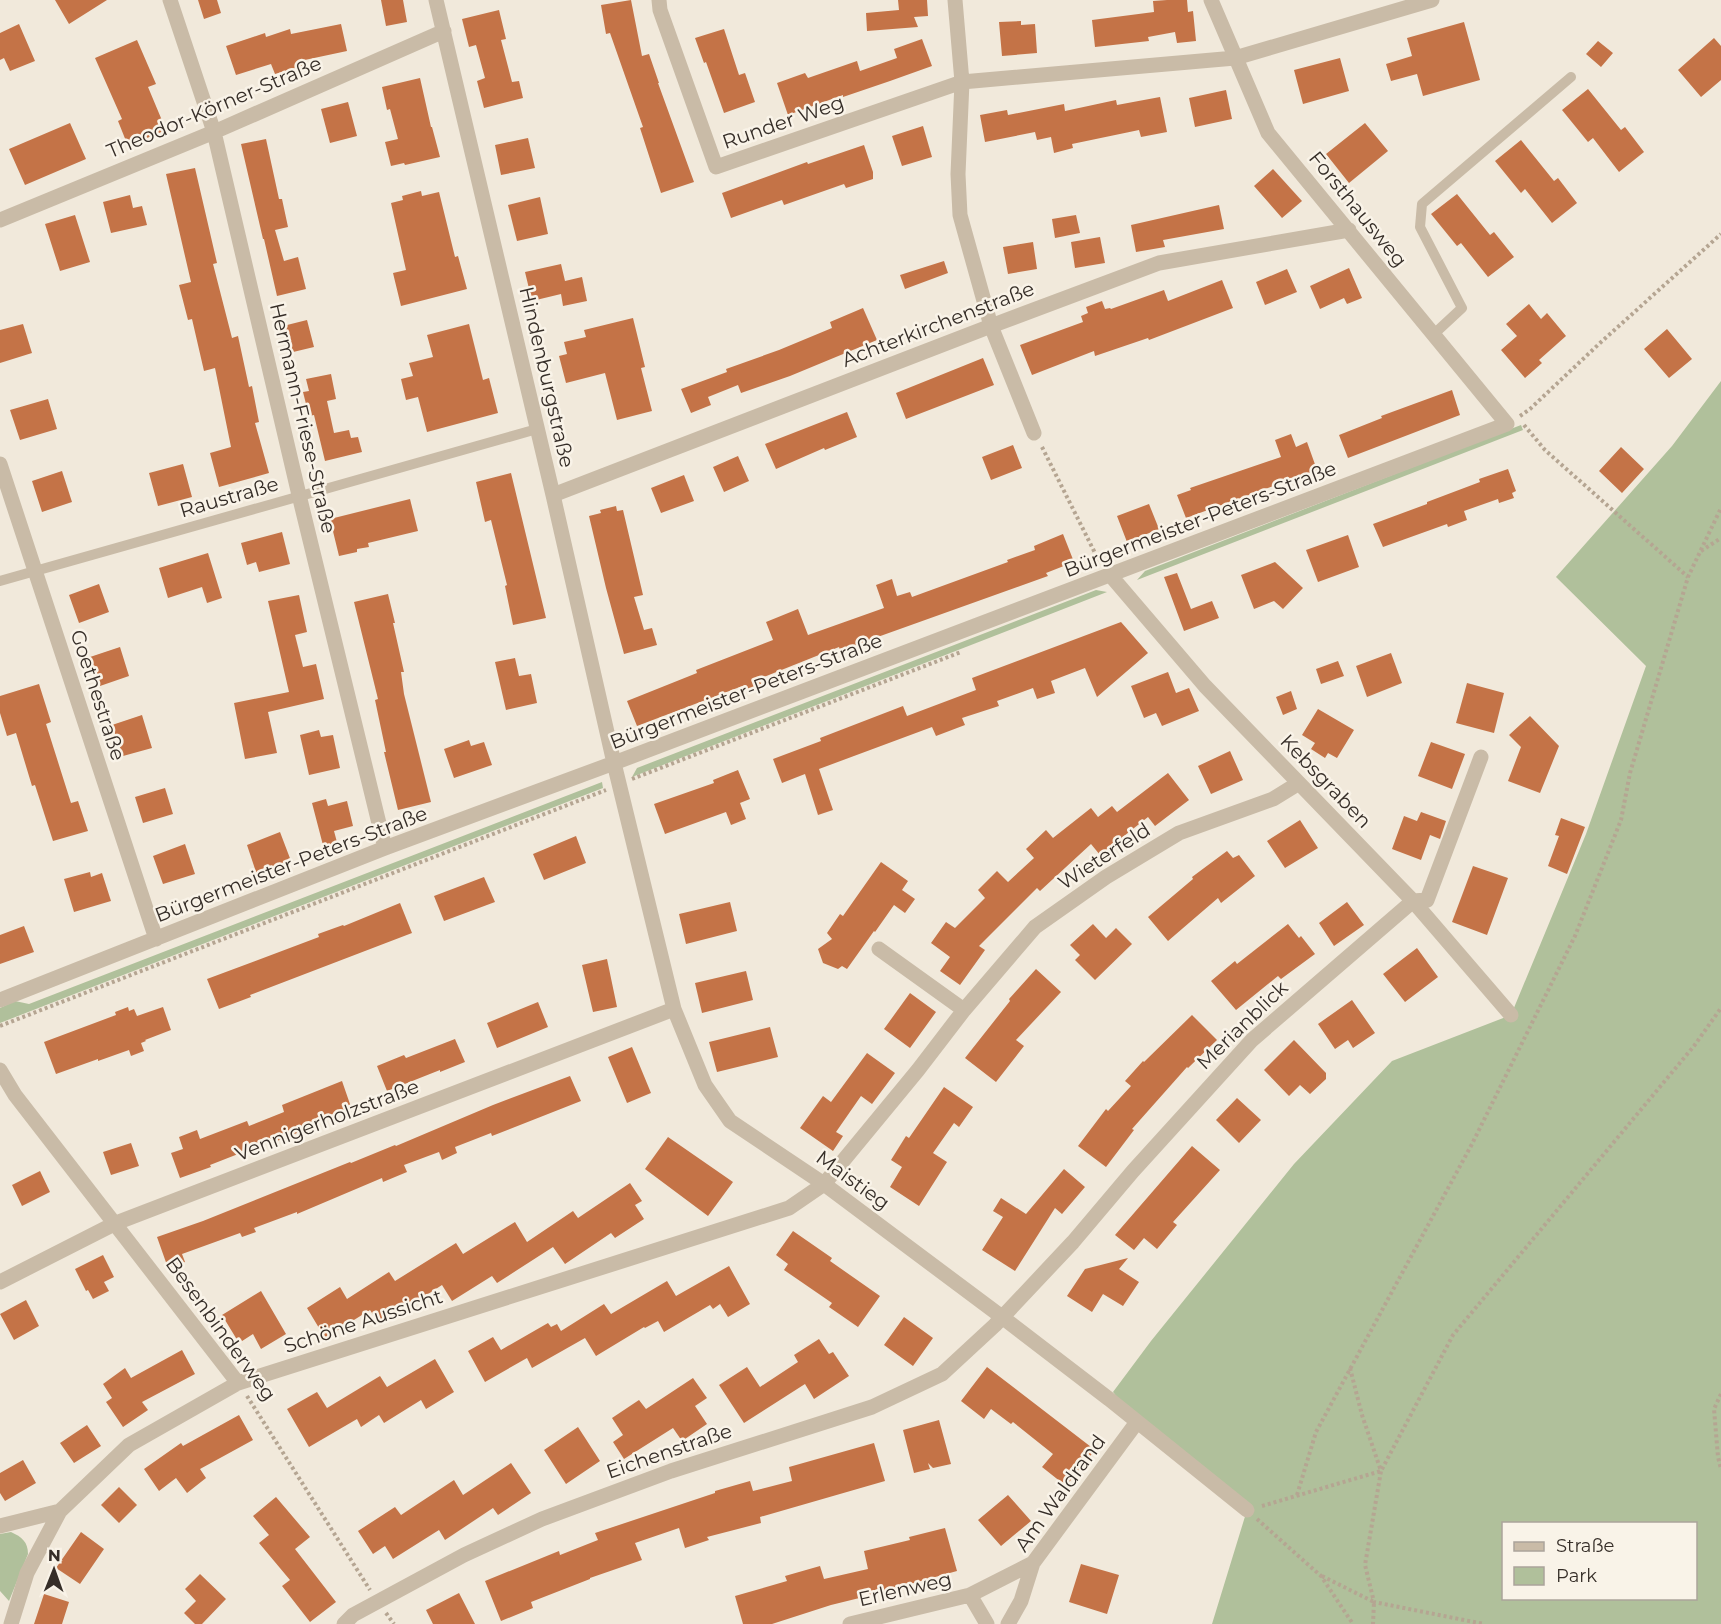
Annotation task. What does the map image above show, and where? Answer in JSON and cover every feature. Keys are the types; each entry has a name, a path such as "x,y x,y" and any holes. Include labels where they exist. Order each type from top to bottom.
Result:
{"street":[{"name":"Hermann-Friese-Straße","path":"170,0 214,132 385,848"},
{"name":"Hindenburgstraße","path":"436,0 614,763"},
{"name":"Runder Weg","path":"659,0 660,10 716,167 962,82"},
{"path":"955,0 962,82 958,174 960,215 991,326 1034,433"},
{"name":"Forsthausweg","path":"1211,0 1268,133 1434,334 1514,426"},
{"path":"962,82 1235,58 1432,0"},
{"name":"Theodor-Körner-Straße","path":"0,220 214,132 444,31"},
{"name":"Achterkirchenstraße","path":"553,495 1160,263 1349,230"},
{"name":"Bürgermeister-Peters-Straße","path":"0,1000 385,848 1514,426"},
{"name":"Goethestraße","path":"0,464 156,939"},
{"name":"Kebsgraben","path":"1111,576 1205,686 1413,901 1511,1015"},
{"name":"Merianblick","path":"1002,1317 1073,1242 1130,1174 1252,1040 1413,901 1426,900 1481,757"},
{"name":"Maistieg","path":"614,763 674,1009 705,1085 730,1121 824,1184 1002,1317 1247,1510"},
{"name":"Wieterfeld","path":"824,1184 964,1010 1035,927 1106,877 1179,833 1273,799 1299,783"},
{"path":"879,949 964,1010"},
{"name":"Vennigerholzstraße","path":"0,1282 116,1223 674,1009"},
{"name":"Besenbinderweg","path":"0,1070 15,1095 238,1383"},
{"name":"Schöne Aussicht","path":"11,1624 27,1573 60,1511 129,1445 238,1383 789,1208 824,1184"},
{"name":"Eichenstraße","path":"344,1624 353,1615 377,1601 464,1555 542,1519 671,1471 872,1407 942,1374 1002,1317"},
{"name":"Am Waldrand","path":"1008,1624 1022,1601 1033,1563 1137,1422"},
{"path":"0,1526 60,1511"},
{"name":"Erlenweg","path":"849,1624 970,1595 1033,1563"},
{"name":"Erlenweg","path":"970,1595 987,1624"}],"lane":[{"path":"1434,334 1462,308 1420,227 1422,204 1571,77"},
{"name":"Raustraße","path":"0,581 537,429"}],"path":[{"path":"1514,426 1721,234"},
{"path":"1514,426 1529,431 1545,450 1688,577"},
{"path":"1514,426 1529,431"},
{"path":"1034,433 1097,558 1111,576"},
{"path":"1700,552 1721,538"},
{"path":"0,1026 966,650"},
{"path":"1373,1624 1374,1602 1365,1565 1381,1471 1453,1335 1694,1046 1721,1008"},
{"path":"1350,1368 1381,1471"},
{"name":"Besenbinderweg","path":"238,1383 394,1624"},
{"path":"1721,1394 1714,1409 1721,1469"},
{"path":"1247,1510 1381,1471"},
{"path":"1247,1510 1321,1576 1353,1624"},
{"path":"1321,1576 1374,1602 1484,1624"}],"green space":[{"path":"1721,381 1721,1624 1212,1624 1247,1510 1137,1422 1113,1392 1151,1341 1294,1164 1392,1061 1511,1015 1586,834 1646,666 1556,577 1672,446"},
{"path":"1521,425 1523,430 1137,580 1145,571"},
{"path":"1096,590 1107,592 632,777 637,768"},
{"path":"602,782 603,788 0,1023 0,1008 15,1001 29,1004"},
{"path":"11,1532 24,1540 28,1554 9,1601 0,1591 0,1534"}],"building":[{"path":"55,0 107,0 69,24"},
{"path":"198,0 217,0 221,13 204,19"},
{"path":"381,0 403,0 407,22 386,26"},
{"path":"631,0 642,56 649,54 694,182 661,193 640,128 643,127 610,33 606,34 601,5"},
{"path":"898,0 927,0 928,16 914,17 918,27 867,31 866,13 899,10"},
{"path":"1187,0 1188,12 1193,11 1196,41 1177,43 1175,32 1148,37 1149,41 1095,47 1092,20 1154,12 1153,1"},
{"path":"499,10 506,39 501,40 512,82 519,81 523,98 484,108 477,81 485,78 476,45 469,47 462,19"},
{"path":"1021,21 1021,25 1035,24 1037,53 1002,56 999,22"},
{"path":"1464,22 1480,80 1423,96 1417,74 1391,81 1386,64 1412,56 1407,38"},
{"path":"19,24 35,61 10,71 4,58 0,60 0,33"},
{"path":"341,24 347,51 300,61 302,66 275,74 271,64 236,75 226,46 265,33 266,37 290,29 291,34"},
{"path":"724,29 739,75 745,73 755,102 724,113 695,38"},
{"path":"1714,38 1721,46 1721,80 1701,97 1678,70"},
{"path":"922,39 932,66 788,115 777,83 805,73 808,78 857,61 860,71 897,58 894,49"},
{"path":"137,40 156,84 148,87 166,130 128,146 118,121 122,119 95,58"},
{"path":"1598,41 1613,53 1601,67 1586,54"},
{"path":"1340,58 1349,91 1303,104 1294,70"},
{"path":"420,78 440,157 391,166 385,142 398,139 390,109 387,110 382,87"},
{"path":"1588,89 1621,130 1625,127 1644,152 1619,172 1593,138 1588,142 1562,110"},
{"path":"1226,90 1232,119 1195,127 1189,98"},
{"path":"1160,97 1167,132 1141,137 1139,130 1072,144 1073,148 1054,153 1051,137 1037,140 1035,132 985,142 980,115 1007,110 1008,115 1064,104 1065,111 1116,100 1117,105"},
{"path":"348,102 357,136 330,143 321,109"},
{"path":"70,123 86,159 25,185 9,149"},
{"path":"1365,123 1388,151 1349,183 1326,154"},
{"path":"923,126 932,157 902,166 892,136"},
{"path":"528,138 535,168 501,175 495,145"},
{"path":"266,139 279,199 282,199 288,227 275,230 284,261 298,257 306,289 277,296 241,144"},
{"path":"1521,140 1554,181 1558,178 1577,203 1552,223 1525,189 1521,193 1495,161"},
{"path":"864,145 873,179 846,188 844,184 784,205 782,200 731,218 722,193 807,162 808,164"},
{"path":"195,168 217,263 213,264 232,338 238,336 249,387 252,386 259,422 255,423 269,473 219,487 210,453 231,447 215,368 204,371 192,319 188,320 179,285 191,282 166,174"},
{"path":"1273,169 1302,201 1282,218 1254,186"},
{"path":"421,191 422,196 439,192 455,257 458,256 467,289 401,306 393,273 406,270 391,203 403,200 402,196"},
{"path":"1457,194 1490,235 1494,232 1514,257 1488,277 1461,243 1457,246 1431,214"},
{"path":"130,195 133,208 142,206 147,225 111,233 103,202"},
{"path":"540,197 548,234 517,241 508,205"},
{"path":"1219,205 1224,229 1163,240 1165,247 1136,252 1131,225"},
{"path":"75,215 90,262 60,271 45,224"},
{"path":"1076,215 1080,233 1055,238 1052,219"},
{"path":"1100,237 1105,263 1075,268 1071,242"},
{"path":"1033,242 1037,269 1008,274 1003,247"},
{"path":"944,261 948,273 905,289 900,275"},
{"path":"561,264 565,281 582,277 587,301 563,306 561,294 532,301 525,272"},
{"path":"1349,268 1362,298 1347,304 1344,298 1320,309 1310,286"},
{"path":"1287,269 1297,292 1265,305 1256,282"},
{"path":"1222,280 1233,308 1149,340 1148,338 1095,356 1094,351 1032,375 1020,345 1083,322 1081,316 1088,313 1086,307 1102,301 1105,309 1111,309 1164,290 1168,301"},
{"path":"1529,304 1541,319 1547,313 1566,336 1539,360 1542,363 1525,378 1501,350 1517,336 1506,324"},
{"path":"863,308 877,340 790,376 741,393 738,385 708,397 711,405 691,413 681,389 832,328 830,322"},
{"path":"633,318 645,367 641,368 652,411 617,420 605,373 566,383 559,356 567,354 564,342 586,337 584,330"},
{"path":"307,320 314,347 289,353 283,326"},
{"path":"23,324 32,353 0,363 0,330"},
{"path":"469,324 483,380 489,378 498,413 427,432 418,397 406,400 401,379 413,376 409,363 433,357 427,335"},
{"path":"1667,329 1692,359 1669,378 1644,349"},
{"path":"983,358 994,385 906,419 896,393"},
{"path":"331,374 336,399 327,401 334,433 349,430 351,438 358,437 362,452 325,461 314,415 309,416 303,392 309,391 306,379"},
{"path":"1452,390 1460,415 1348,458 1339,435 1382,418 1381,416"},
{"path":"48,399 57,429 20,440 10,410"},
{"path":"847,412 857,437 825,450 824,448 776,469 765,444"},
{"path":"1291,434 1296,447 1307,442 1317,470 1186,518 1177,495 1191,490 1190,488 1281,457 1275,440"},
{"path":"1013,445 1022,468 991,480 982,457"},
{"path":"1621,447 1644,469 1622,493 1599,471"},
{"path":"738,456 749,481 724,492 713,467"},
{"path":"183,464 192,497 158,506 149,473"},
{"path":"1508,469 1516,491 1512,493 1514,498 1499,503 1498,499 1464,511 1467,520 1448,527 1447,524 1383,547 1373,524 1427,504 1427,502 1480,482 1479,479"},
{"path":"62,471 72,502 42,512 32,481"},
{"path":"511,473 546,618 513,625 505,586 507,585 491,520 485,522 476,482"},
{"path":"684,475 694,501 661,513 651,488"},
{"path":"410,499 418,531 368,543 369,547 339,556 330,519"},
{"path":"1149,504 1159,529 1127,542 1117,516"},
{"path":"616,506 617,511 623,510 643,595 634,597 644,630 652,628 657,645 624,654 589,516 601,513 600,510"},
{"path":"282,532 290,564 259,572 256,562 247,565 241,543"},
{"path":"1063,534 1074,562 1046,573 1048,576 872,639 873,641 841,653 839,647 759,679 761,684 747,690 745,685 637,726 627,701 697,673 696,670 773,640 766,622 798,609 808,635 884,608 876,585 892,579 897,596 910,592 912,597 1008,562 1007,560 1035,550 1034,546"},
{"path":"1348,535 1359,567 1318,582 1306,550"},
{"path":"208,553 222,598 207,603 202,587 168,598 159,568"},
{"path":"1275,562 1303,588 1283,609 1274,601 1254,609 1241,575"},
{"path":"1177,573 1191,609 1212,601 1219,618 1184,631 1164,577"},
{"path":"99,584 109,612 79,623 69,595"},
{"path":"388,594 404,672 401,672 404,694 431,802 398,810 384,752 386,752 375,700 378,699 354,602"},
{"path":"299,595 307,632 295,635 303,667 316,664 324,699 268,712 277,753 245,759 234,703 289,692 268,601"},
{"path":"1121,622 1148,653 1097,697 1085,668 1051,681 1055,693 1037,699 1033,688 997,701 999,706 962,718 965,725 936,736 932,727 819,769 833,810 818,815 805,774 782,783 773,759 903,706 907,716 976,690 972,678"},
{"path":"120,647 129,676 100,686 90,657"},
{"path":"1391,653 1402,683 1367,697 1356,666"},
{"path":"515,658 519,676 531,674 537,703 506,710 495,662"},
{"path":"1338,661 1344,676 1321,684 1316,669"},
{"path":"1168,672 1176,693 1189,688 1199,711 1162,726 1156,713 1144,718 1131,686"},
{"path":"1467,683 1504,693 1494,733 1456,723"},
{"path":"39,684 51,722 46,724 71,803 78,801 88,831 53,841 35,785 32,786 16,733 7,736 0,713 0,696"},
{"path":"1291,691 1297,709 1283,715 1276,697"},
{"path":"1318,709 1354,730 1337,758 1328,753 1325,758 1311,749 1315,743 1302,735"},
{"path":"142,715 152,748 123,756 112,725"},
{"path":"1530,716 1559,746 1540,793 1508,781 1521,747 1509,735"},
{"path":"319,730 321,737 333,735 340,768 309,775 300,735"},
{"path":"469,740 471,746 484,742 492,765 454,778 444,749"},
{"path":"1431,742 1465,754 1452,789 1418,776"},
{"path":"1230,751 1243,780 1211,794 1198,766"},
{"path":"738,770 750,799 740,803 746,819 731,825 726,812 665,834 654,804 714,783 713,780"},
{"path":"1168,773 1189,800 1155,826 1148,817 1100,855 1091,844 1040,891 1037,888 979,946 985,950 960,985 940,971 950,957 931,943 946,922 955,928 985,898 978,890 997,871 1008,882 1034,858 1026,849 1046,830 1053,838 1091,808 1098,817 1112,806 1117,812"},
{"path":"165,788 173,814 143,823 135,797"},
{"path":"326,799 328,806 347,801 353,826 334,831 338,846 324,849 312,803"},
{"path":"1421,812 1446,821 1440,839 1430,835 1421,860 1392,849 1404,816 1417,821"},
{"path":"1561,818 1585,827 1567,874 1548,866 1559,836 1555,835"},
{"path":"1300,820 1318,848 1285,868 1267,841"},
{"path":"280,832 291,861 257,875 247,845"},
{"path":"576,836 586,863 544,880 533,854"},
{"path":"185,844 195,874 163,884 153,856"},
{"path":"1227,851 1233,858 1239,855 1255,876 1221,903 1218,898 1168,941 1148,917 1193,879 1192,877"},
{"path":"881,862 908,881 902,890 915,899 905,913 894,905 847,969 842,966 838,969 823,963 818,949 832,939 827,933 840,914 843,916"},
{"path":"1473,866 1508,878 1487,935 1452,922"},
{"path":"90,872 91,877 102,873 111,901 74,912 64,879"},
{"path":"484,877 495,902 444,921 434,896"},
{"path":"730,902 737,931 686,944 679,914"},
{"path":"1347,902 1364,925 1334,946 1319,923"},
{"path":"400,903 412,933 219,1009 207,979 319,937 318,934"},
{"path":"1093,924 1106,938 1116,928 1132,944 1095,980 1075,960 1080,955 1070,945"},
{"path":"1288,924 1315,954 1281,979 1278,976 1236,1010 1211,981 1235,961 1237,964"},
{"path":"24,926 34,952 0,964 0,935"},
{"path":"1417,948 1438,977 1405,1002 1383,974"},
{"path":"607,959 617,1007 593,1012 582,965"},
{"path":"1036,969 1061,992 1016,1040 1024,1046 996,1082 965,1058 1010,1001 1009,999"},
{"path":"746,971 753,1000 702,1013 695,983"},
{"path":"910,993 936,1012 910,1048 884,1029"},
{"path":"1352,1000 1375,1033 1353,1048 1348,1040 1335,1049 1318,1024"},
{"path":"538,1002 548,1027 497,1048 487,1023"},
{"path":"128,1007 129,1011 134,1009 137,1016 163,1007 171,1030 145,1040 141,1043 144,1051 131,1056 129,1050 56,1074 44,1042 116,1015 115,1012"},
{"path":"1192,1015 1217,1040 1187,1067 1132,1129 1134,1130 1106,1167 1078,1146 1106,1109 1108,1111 1131,1086 1125,1081"},
{"path":"770,1027 778,1057 717,1072 709,1042"},
{"path":"455,1039 465,1062 387,1091 377,1066 404,1055 406,1058"},
{"path":"1294,1040 1326,1073 1326,1079 1310,1094 1300,1085 1289,1096 1264,1070"},
{"path":"632,1047 651,1093 627,1103 608,1057"},
{"path":"867,1053 895,1073 872,1104 861,1096 836,1132 843,1136 833,1151 800,1128 823,1096 831,1102"},
{"path":"570,1076 581,1101 492,1136 491,1133 455,1147 457,1153 442,1160 439,1152 404,1165 407,1172 383,1182 382,1178 297,1214 297,1212 254,1228 256,1232 242,1237 240,1233 182,1254 185,1262 168,1268 157,1237 396,1146 493,1105"},
{"path":"342,1081 351,1107 300,1127 302,1131 277,1141 276,1139 180,1178 171,1153 183,1149 179,1137 197,1130 200,1139 247,1121 249,1126 284,1112 282,1105"},
{"path":"944,1087 973,1107 959,1127 954,1123 933,1153 947,1162 919,1206 890,1187 902,1167 891,1160 906,1136 909,1138"},
{"path":"1237,1098 1261,1120 1239,1143 1216,1120"},
{"path":"668,1137 733,1182 708,1216 645,1169"},
{"path":"131,1143 139,1166 111,1175 103,1152"},
{"path":"1192,1146 1220,1170 1173,1222 1177,1225 1157,1249 1144,1238 1134,1250 1115,1235"},
{"path":"1064,1169 1085,1187 1062,1214 1055,1208 1015,1271 982,1250 1003,1217 993,1211 1001,1198 1026,1214"},
{"path":"40,1171 50,1192 22,1206 12,1185"},
{"path":"630,1183 642,1201 635,1205 644,1219 615,1238 611,1233 565,1264 553,1247 497,1283 492,1276 452,1301 442,1285 380,1325 370,1310 325,1338 307,1308 340,1287 347,1299 389,1272 395,1281 456,1243 463,1254 515,1222 527,1242 573,1211 578,1218"},
{"path":"793,1231 832,1258 830,1261 880,1296 858,1327 829,1307 832,1303 784,1270 788,1264 776,1255"},
{"path":"103,1255 114,1277 104,1282 109,1291 93,1299 88,1290 86,1291 75,1269"},
{"path":"1128,1258 1119,1269 1139,1282 1123,1306 1103,1294 1092,1312 1067,1296 1085,1269"},
{"path":"729,1266 750,1304 728,1317 720,1304 713,1309 710,1305 664,1332 658,1321 644,1327 596,1356 585,1338 532,1368 527,1358 485,1382 468,1351 493,1337 501,1350 548,1323 551,1327 557,1324 561,1331 604,1304 611,1314 667,1281 676,1296"},
{"path":"261,1291 286,1334 261,1349 253,1334 239,1343 222,1315"},
{"path":"26,1300 39,1326 14,1340 0,1314"},
{"path":"904,1317 933,1338 913,1366 884,1345"},
{"path":"819,1339 829,1354 833,1352 849,1376 814,1399 805,1384 744,1423 719,1385 747,1367 760,1387 798,1362 794,1355"},
{"path":"182,1350 195,1374 142,1402 148,1410 123,1427 106,1402 112,1398 103,1384 125,1368 131,1378"},
{"path":"435,1359 454,1392 426,1409 421,1400 384,1423 379,1415 361,1427 357,1419 309,1447 287,1409 317,1392 327,1408 380,1376 387,1387"},
{"path":"987,1367 1095,1450 1066,1486 1042,1467 1053,1454 1013,1422 1011,1424 991,1409 984,1419 961,1401"},
{"path":"693,1378 707,1398 695,1406 707,1424 682,1441 673,1428 624,1459 613,1442 623,1435 612,1418 639,1400 646,1409"},
{"path":"239,1415 253,1440 200,1469 206,1478 187,1493 176,1478 159,1491 144,1469 181,1443 183,1446"},
{"path":"939,1420 951,1464 933,1468 928,1463 930,1469 914,1473 903,1430"},
{"path":"87,1425 101,1446 74,1463 60,1443"},
{"path":"578,1427 600,1461 566,1484 544,1450"},
{"path":"874,1443 885,1481 760,1517 761,1523 707,1537 709,1540 685,1548 679,1528 635,1543 642,1560 531,1602 533,1608 501,1621 485,1581 559,1551 560,1555 598,1540 595,1533 750,1481 753,1491 792,1481 789,1467"},
{"path":"23,1460 36,1483 5,1501 0,1493 0,1473"},
{"path":"511,1463 531,1493 498,1515 493,1508 445,1540 439,1530 393,1559 385,1546 373,1554 358,1531 395,1507 401,1515 454,1480 463,1495"},
{"path":"119,1487 137,1505 119,1523 101,1505"},
{"path":"1008,1495 1031,1521 1001,1546 978,1520"},
{"path":"276,1497 310,1537 295,1549 336,1602 310,1622 282,1586 290,1580 259,1543 269,1535 253,1516"},
{"path":"945,1528 957,1571 831,1605 772,1624 743,1624 735,1596 787,1581 785,1576 820,1566 824,1579 868,1569 864,1551 910,1540 909,1537"},
{"path":"81,1532 104,1549 80,1584 56,1568"},
{"path":"1081,1564 1119,1575 1107,1614 1069,1602"},
{"path":"200,1574 226,1599 202,1624 195,1624 184,1613 196,1601 185,1589"},
{"path":"459,1593 475,1624 433,1624 426,1610"},
{"path":"44,1594 69,1602 62,1624 34,1624"}]}
